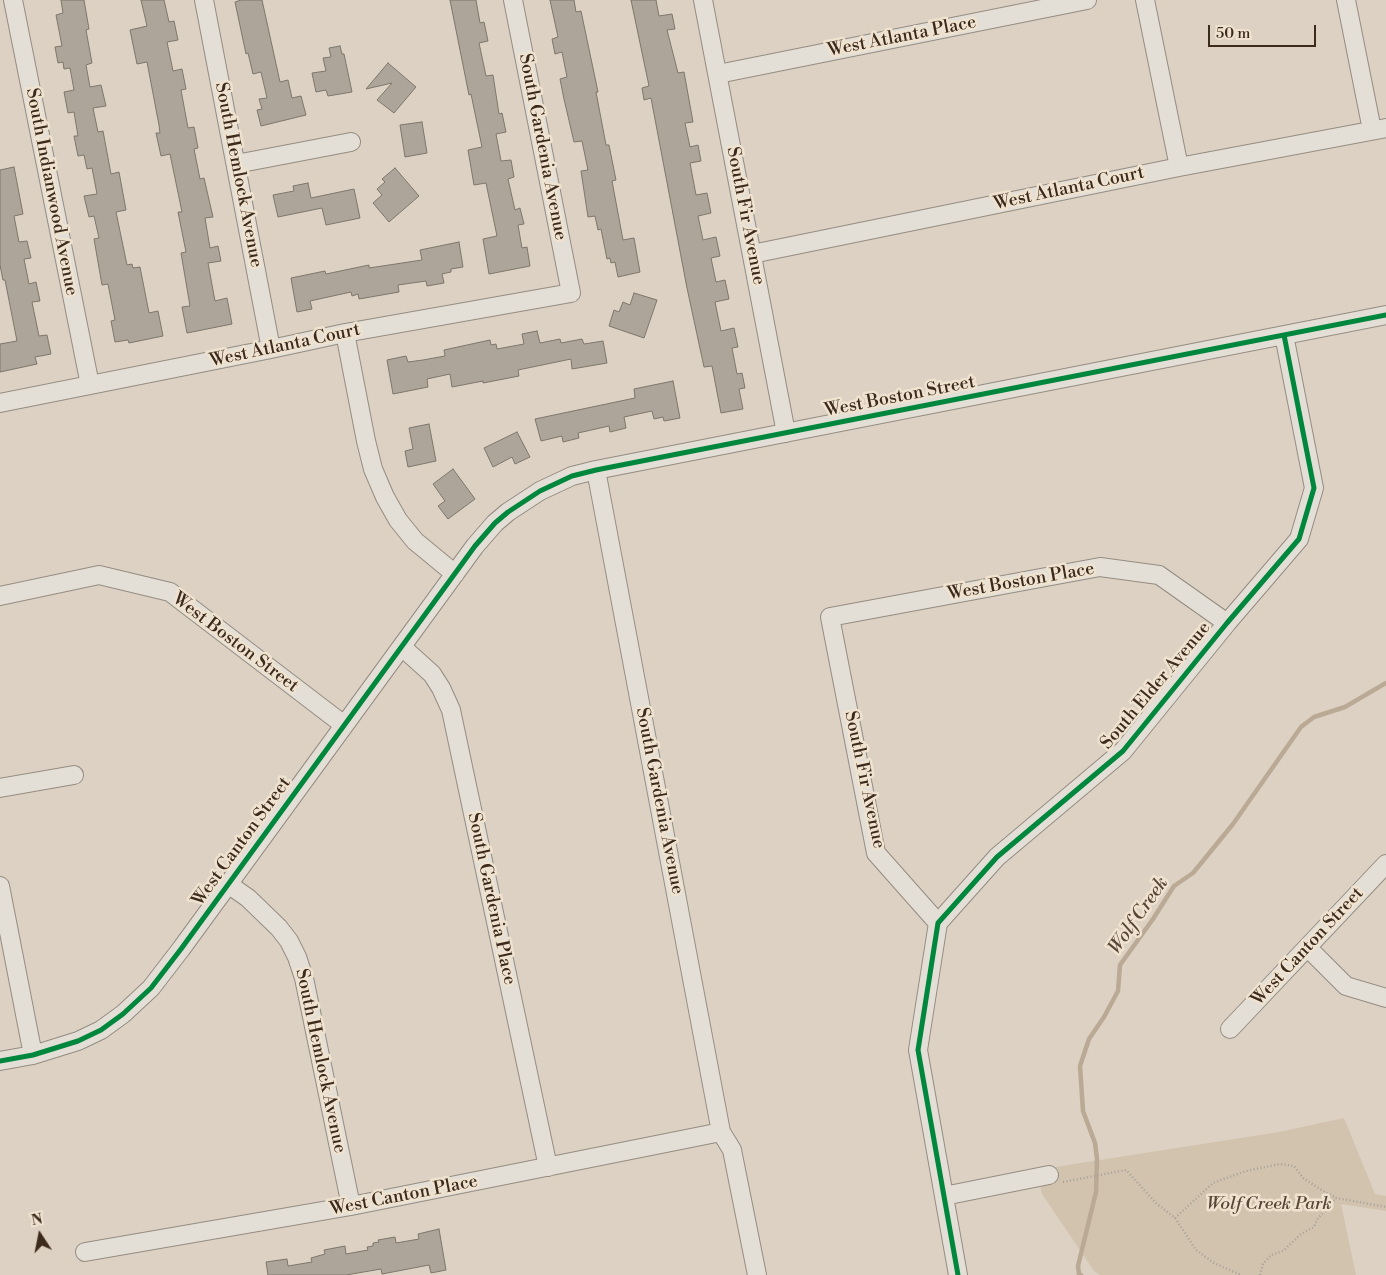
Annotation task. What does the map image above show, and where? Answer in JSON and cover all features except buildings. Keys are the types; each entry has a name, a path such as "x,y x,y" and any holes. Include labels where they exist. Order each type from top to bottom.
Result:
{"street":[{"name":"South Indianwood Avenue","path":"13,0 90,385"},
{"name":"South Hemlock Avenue","path":"204,0 271,349"},
{"name":"South Gardenia Avenue","path":"512,0 571,293"},
{"name":"South Fir Avenue","path":"703,0 786,433"},
{"name":"West Atlanta Place","path":"718,74 1087,0"},
{"path":"1145,0 1179,167"},
{"path":"1346,0 1379,129"},
{"name":"West Atlanta Court","path":"752,254 1179,167 1379,129"},
{"path":"236,164 351,142"},
{"name":"West Atlanta Court","path":"0,403 345,333 571,293"},
{"name":"West Boston Street","path":"454,574 495,523 519,504 554,483 572,476 1386,315"},
{"path":"345,333 366,441 373,469 384,497 398,520 415,540 454,574"},
{"name":"South Elder Avenue","path":"938,924 997,857 1123,752 1227,623 1299,540 1314,488 1284,335"},
{"name":"South Gardenia Avenue","path":"596,470 721,1132 732,1150 757,1275"},
{"name":"West Boston Place","path":"830,617 1100,567 1159,575 1227,623"},
{"name":"West Canton Street","path":"0,1061 33,1055 78,1040 101,1030 136,1003 164,972 454,574"},
{"name":"West Boston Street","path":"0,596 99,575 170,592 344,725"},
{"name":"South Fir Avenue","path":"830,617 876,853 938,924"},
{"name":"South Gardenia Place","path":"402,647 432,674 441,688 450,710 548,1168"},
{"path":"0,788 74,775"},
{"name":"West Canton Street","path":"1230,1029 1386,864"},
{"name":"South Hemlock Avenue","path":"228,884 248,898 280,928 298,957 351,1206"},
{"path":"0,886 33,1055"},
{"path":"938,924 918,1050 944,1196 954,1274"},
{"path":"1308,948 1346,986 1386,998"},
{"name":"West Canton Place","path":"85,1252 351,1206 721,1132"},
{"path":"944,1196 1056,1178"}],"path":[{"path":"1175,1218 1213,1184 1246,1171 1280,1164 1294,1166 1303,1178 1336,1198 1386,1207"},
{"path":"1056,1178 1126,1170 1156,1203 1175,1218 1196,1250 1214,1262 1241,1275"},
{"path":"1260,1275 1263,1264 1271,1255 1283,1251 1301,1234 1314,1227 1318,1218 1336,1198"}],"green space":[{"name":"Wolf Creek Park","path":"1344,1118 1375,1194 1386,1196 1386,1211 1341,1204 1356,1275 1100,1275 1094,1271 1042,1194 1036,1170 1279,1132"}],"waterway":[{"name":"Wolf Creek","path":"1081,1275 1079,1274 1078,1266 1096,1192 1097,1159 1095,1143 1083,1111 1080,1066 1089,1039 1118,991 1120,965 1174,886 1193,873 1233,824 1301,727 1314,717 1345,707 1386,683"}],"cycle path":[{"path":"0,1061 33,1055 78,1041 101,1030 123,1014 151,988 475,546 495,523 540,491 572,476 596,470 1386,315"},
{"path":"958,1275 918,1050 938,923 997,857 1123,751 1227,623 1299,539 1314,488 1284,335"}]}
